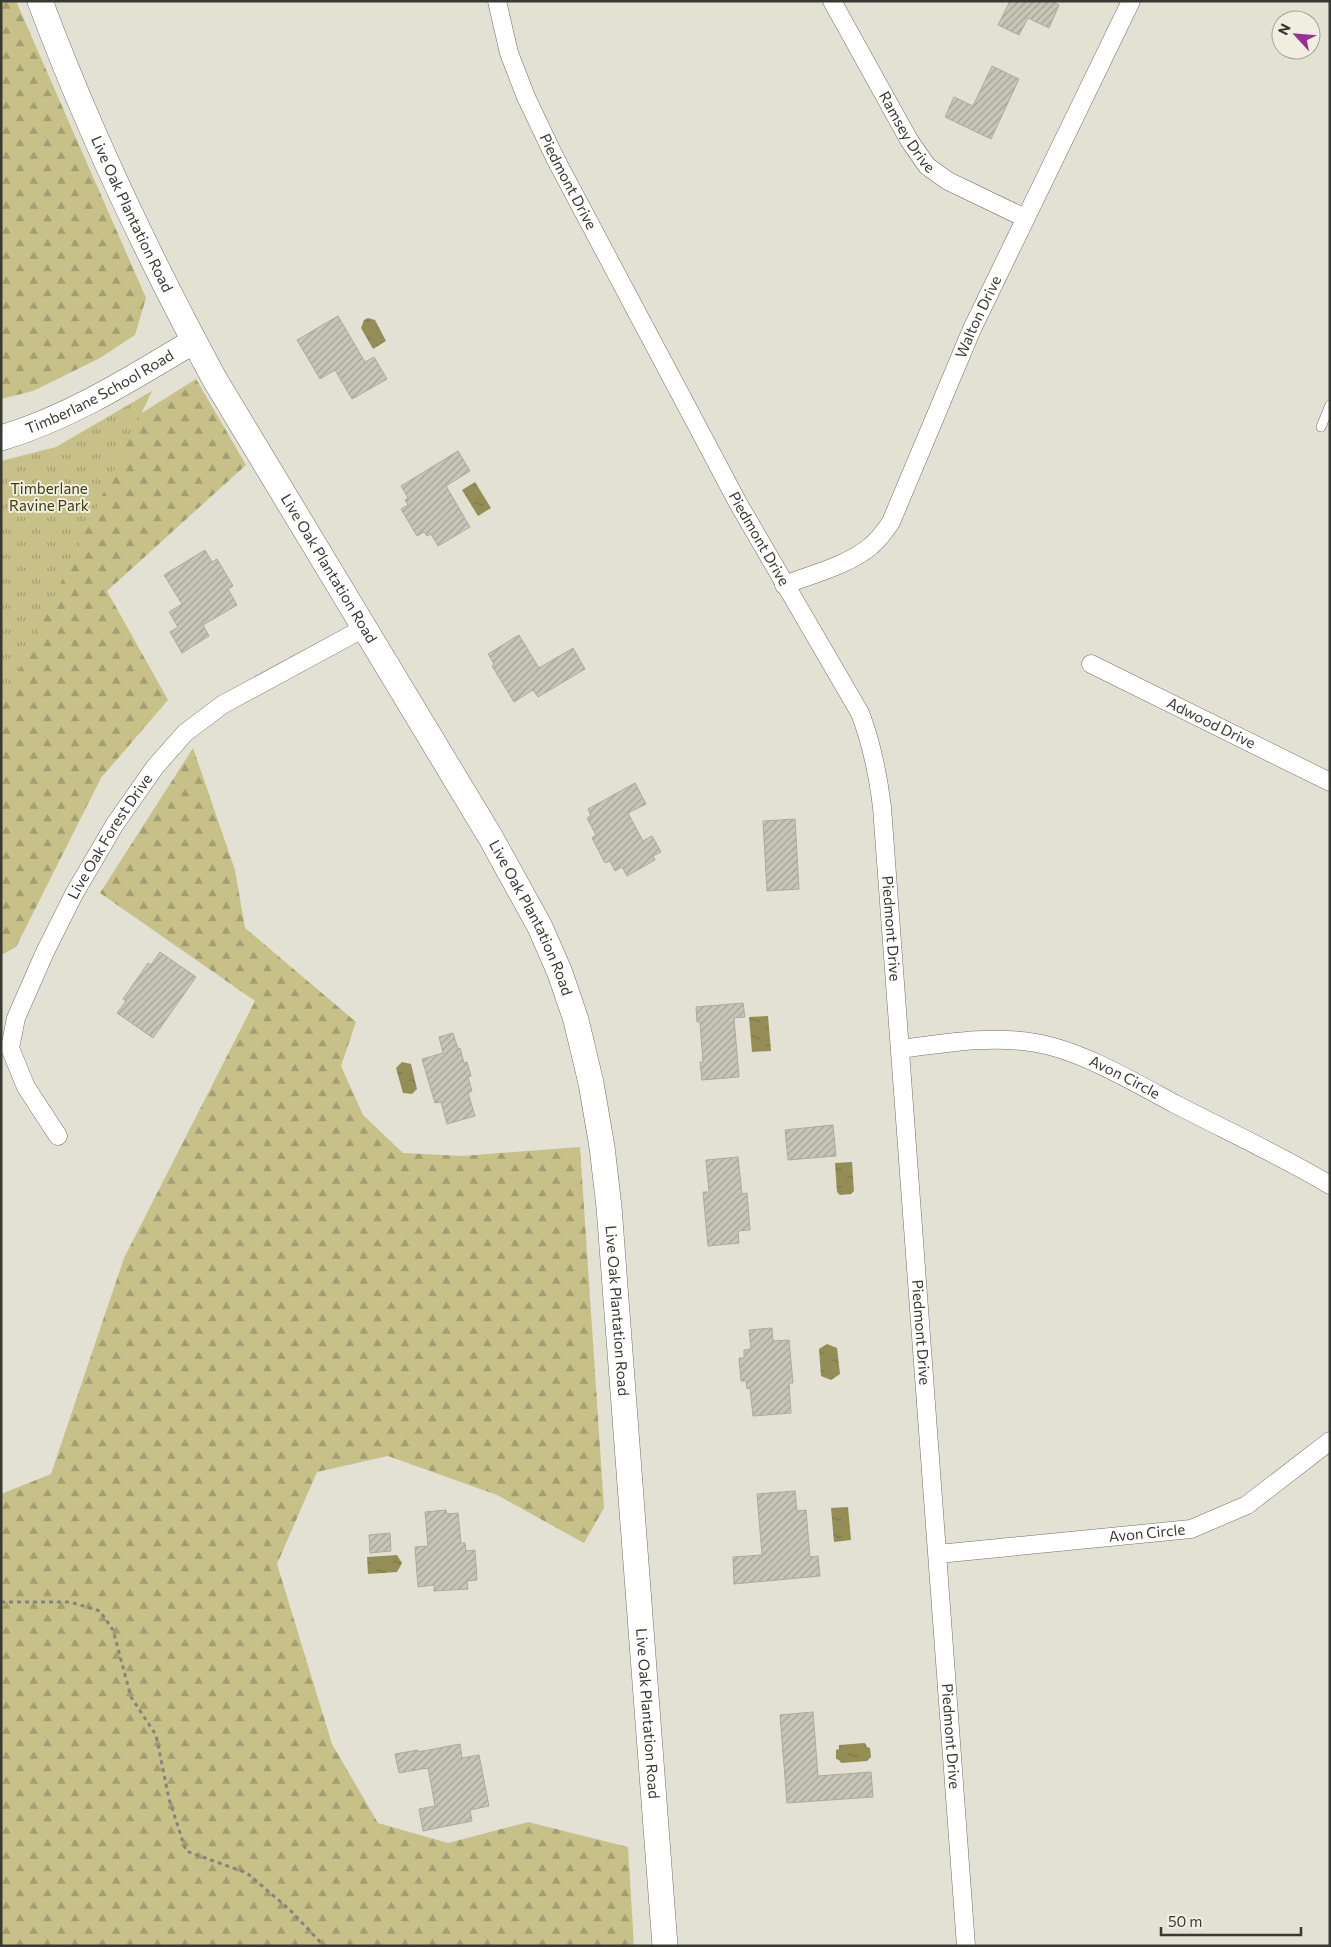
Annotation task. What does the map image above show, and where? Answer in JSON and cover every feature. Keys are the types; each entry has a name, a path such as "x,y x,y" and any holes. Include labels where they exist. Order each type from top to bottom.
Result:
{"street":[{"name":"Live Oak Plantation Road","path":"40,1 95,139 155,265 194,341 491,838 540,927 560,973 576,1020 591,1083 602,1147 609,1207 665,1946"},
{"name":"Piedmont Drive","path":"497,1 509,53 526,97 555,158 733,494 784,585 840,677 860,713 868,734 882,808 966,1946"},
{"name":"Ramsey Drive","path":"832,1 908,140 927,166 948,181 1025,218"},
{"name":"Walton Drive","path":"784,585 847,560 870,547 880,537 890,522 972,329 1131,1"},
{"name":"Timberlane School Road","path":"1,438 54,419 99,397 194,341"},
{"name":"Live Oak Forest Drive","path":"58,1136 26,1087 10,1048 16,1018 45,952 74,894 115,824 155,767 185,732 222,705 364,628"},
{"name":"Adwood Drive","path":"1091,664 1330,782"},
{"name":"Avon Circle","path":"900,1049 976,1040 1010,1040 1039,1043 1076,1055 1118,1074 1330,1185"},
{"name":"Avon Circle","path":"938,1554 1191,1528 1248,1506 1330,1441"}],"lane":[{"path":"1320,427 1330,405"}],"path":[{"path":"1,1602 70,1602 100,1611 113,1630 131,1697 156,1735 169,1799 186,1851 247,1873 290,1910 324,1946"}],"green space":[{"path":"1,1 16,1 146,298 135,335 100,358 33,391 1,399"},
{"path":"196,379 246,465 107,591 168,700 101,778 16,947 1,955 1,471 58,460 145,411"},
{"name":"Timberlane Ravine Park","path":"152,391 1,708 1,461 56,447"},
{"path":"193,748 235,870 245,928 356,1022 341,1066 363,1115 403,1153 462,1156 580,1147 604,1508 584,1543 497,1495 388,1456 317,1472 277,1564 332,1744 378,1823 448,1843 528,1822 628,1847 634,1946 1,1946 1,1494 51,1474 124,1258 255,1001 100,893"}],"water":[{"path":"368,318 375,320 386,341 373,349 361,328 364,320"},
{"path":"475,482 491,508 478,516 462,490"},
{"path":"768,1016 771,1051 752,1052 749,1017"},
{"path":"402,1062 411,1064 417,1089 412,1094 403,1093 396,1068"},
{"path":"852,1162 854,1191 851,1194 840,1195 837,1192 835,1163"},
{"path":"827,1344 837,1348 840,1374 831,1380 821,1376 819,1349"},
{"path":"848,1507 851,1540 834,1542 831,1508"},
{"path":"397,1555 402,1563 397,1572 368,1574 367,1557"},
{"path":"865,1743 870,1748 871,1757 867,1761 841,1763 836,1759 836,1750 839,1749 839,1745"}],"building":[{"path":"1010,1 1052,1 1059,5 1049,28 1028,18 1019,35 998,25"},
{"path":"992,66 1019,79 991,139 945,117 954,97 973,106"},
{"path":"338,316 365,362 374,357 387,379 352,399 335,370 320,379 297,340"},
{"path":"458,451 470,471 446,486 470,527 438,546 431,534 427,536 424,532 417,536 401,509 408,505 405,500 408,498 401,486"},
{"path":"205,550 212,562 217,559 233,586 228,589 237,605 203,625 209,636 182,653 170,632 178,627 169,612 182,604 164,575"},
{"path":"519,635 539,668 573,648 585,669 538,697 533,690 514,702 492,666 494,664 488,654"},
{"path":"635,783 646,804 628,813 643,841 652,836 661,852 653,856 655,860 627,876 622,867 615,871 610,861 605,863 592,838 596,835 587,818 591,816 588,809"},
{"path":"795,819 799,889 767,891 763,821"},
{"path":"160,952 196,977 153,1038 117,1013 126,1001 123,999 148,963 151,965"},
{"path":"743,1003 745,1017 734,1018 739,1077 702,1080 700,1062 703,1062 700,1022 697,1022 696,1007"},
{"path":"453,1033 464,1063 467,1062 471,1076 468,1077 472,1091 468,1093 475,1116 447,1124 441,1102 435,1103 422,1059 443,1053 439,1037"},
{"path":"833,1125 836,1156 788,1160 785,1130"},
{"path":"738,1157 742,1194 747,1193 750,1230 738,1231 739,1243 708,1246 703,1192 709,1192 706,1160"},
{"path":"772,1328 773,1341 789,1340 793,1383 789,1383 791,1413 753,1416 750,1388 747,1389 746,1381 741,1381 739,1358 744,1358 744,1350 751,1349 749,1330"},
{"path":"795,1491 797,1511 806,1510 810,1557 818,1556 820,1576 734,1584 733,1557 762,1555 757,1494"},
{"path":"446,1510 447,1514 458,1513 461,1543 465,1543 466,1551 475,1550 477,1580 467,1581 468,1589 434,1591 434,1585 418,1587 415,1547 428,1546 425,1512"},
{"path":"390,1533 391,1551 370,1553 369,1535"},
{"path":"813,1712 818,1776 871,1772 873,1797 787,1803 780,1715"},
{"path":"460,1744 462,1758 479,1755 489,1806 470,1810 472,1821 423,1831 419,1809 435,1806 428,1768 399,1773 395,1754 418,1750 418,1752"}]}
